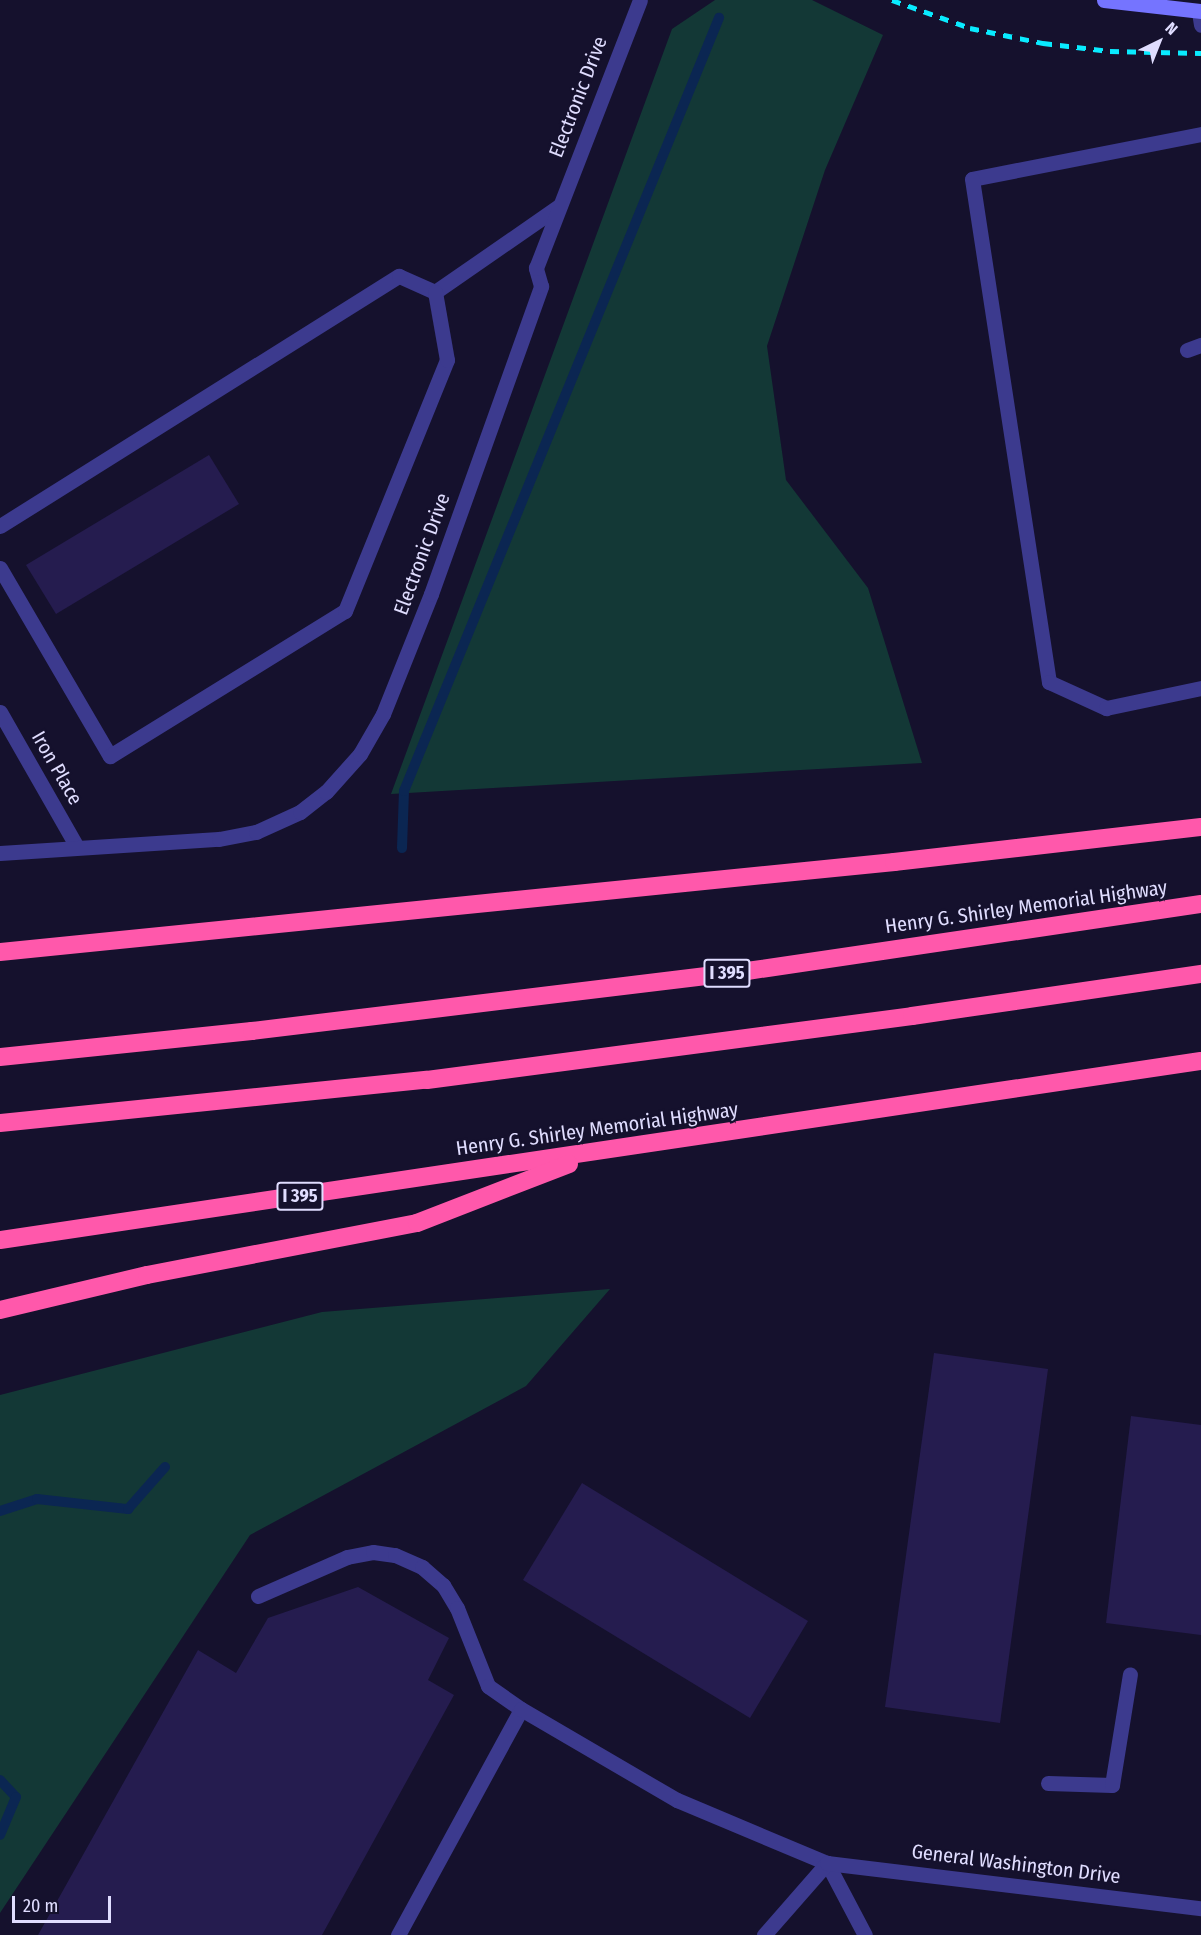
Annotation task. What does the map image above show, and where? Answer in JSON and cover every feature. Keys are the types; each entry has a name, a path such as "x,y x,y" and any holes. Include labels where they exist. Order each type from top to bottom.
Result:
{"highway":[{"path":"5,954 1201,826"},
{"name":"Henry G. Shirley Memorial Highway","path":"0,1057 264,1030 736,972 1201,904"},
{"path":"0,1123 427,1080 912,1016 1201,974"},
{"name":"Henry G. Shirley Memorial Highway","path":"0,1240 1201,1061"},
{"path":"0,1310 147,1275 417,1223 601,1152"}],"street":[{"name":"Electronic Drive","path":"0,853 76,845 219,838 256,832 300,812 326,792 360,754 383,714 435,583 542,286 536,268 640,0"},
{"path":"1104,0 1200,16"},
{"path":"1201,134 972,179 1049,682 1106,708 1201,688"},
{"path":"435,292 559,206"},
{"path":"0,526 399,276 435,292"},
{"path":"0,568 110,756 345,611 447,360 435,292"},
{"name":"Iron Place","path":"0,712 76,845"},
{"name":"General Washington Drive","path":"258,1596 346,1557 373,1552 395,1555 422,1567 443,1585 488,1686 521,1709 676,1800 827,1863 1201,1908"},
{"path":"1048,1783 1112,1785 1130,1674"},
{"path":"398,1935 521,1709"},
{"path":"764,1935 827,1863 865,1935"}],"green space":[{"path":"715,0 812,0 883,35 825,170 767,346 786,480 868,588 922,763 391,794 672,29"},
{"path":"610,1289 526,1386 250,1535 0,1913 0,1395 322,1312"}],"building":[{"path":"209,455 239,504 56,614 26,565"},
{"path":"934,1353 1048,1369 1000,1723 885,1707"},
{"path":"1131,1416 1201,1425 1201,1635 1106,1623"},
{"path":"582,1483 808,1621 750,1718 523,1580"},
{"path":"358,1587 449,1638 428,1680 454,1695 322,1935 38,1935 198,1650 236,1673 268,1618"}],"waterway":[{"path":"402,848 404,791 719,18"},
{"path":"0,1511 37,1499 128,1509 165,1467"},
{"path":"0,1780 16,1797 0,1835"}],"railway":[{"path":"892,0 970,28 1043,43 1110,51 1201,53"}]}
